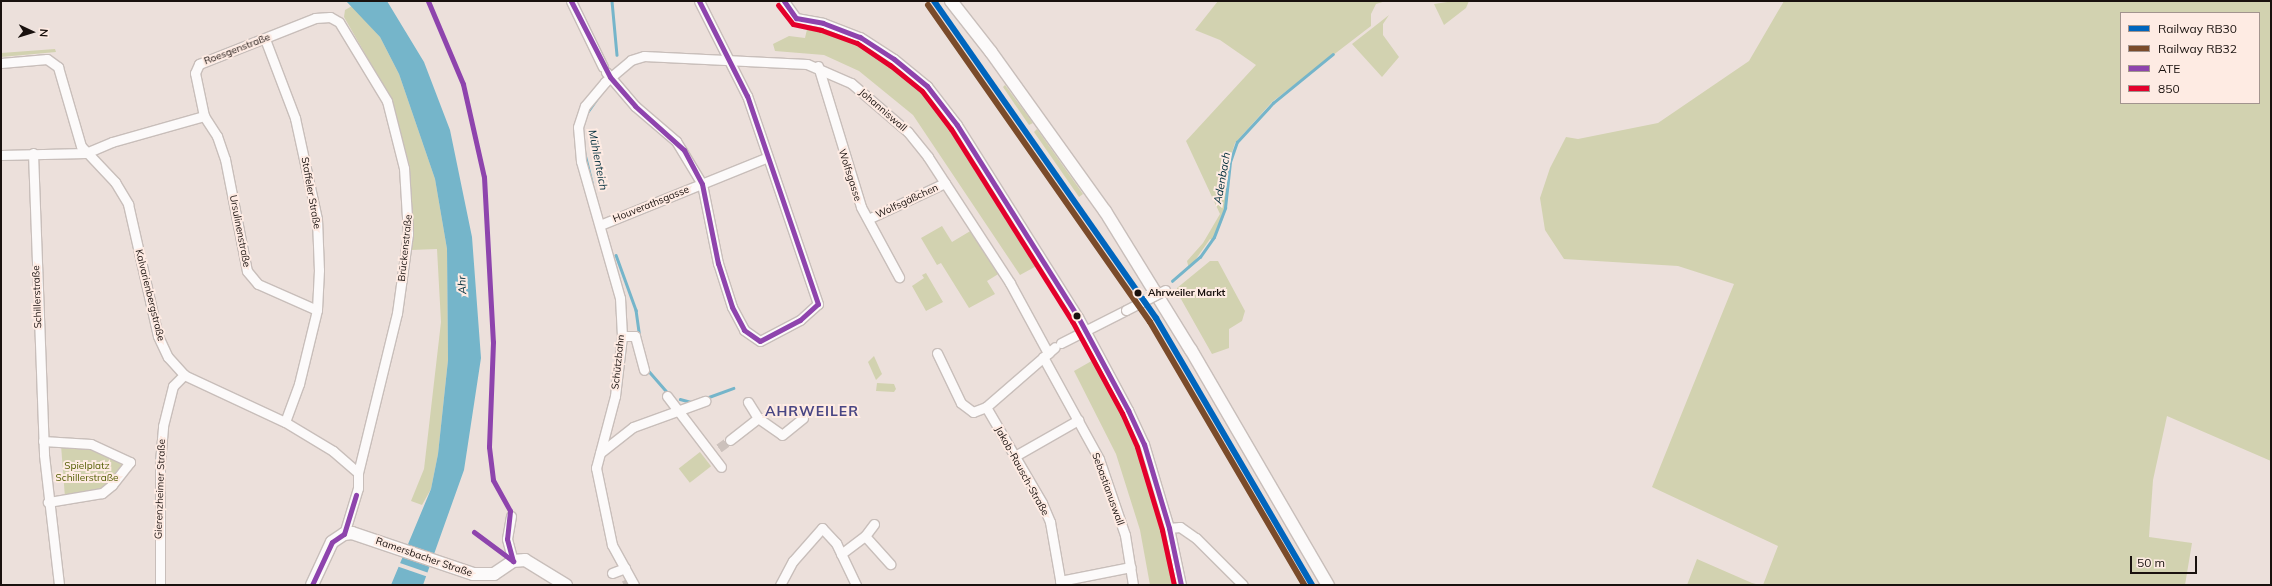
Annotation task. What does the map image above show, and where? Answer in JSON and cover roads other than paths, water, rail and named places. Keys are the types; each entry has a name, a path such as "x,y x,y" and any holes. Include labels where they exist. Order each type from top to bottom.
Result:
{"main road":[{"path":"951,1 1063,150 1109,217 1191,350 1328,585"},
{"path":"312,585 332,542 344,534"},
{"name":"Ramersbacher Straße","path":"344,534 362,535 463,571 484,576 494,574 513,561"},
{"path":"513,561 525,560 566,585"}],"street":[{"path":"571,1 606,72 635,106 676,141 702,184 718,264 732,307 744,330 760,341 800,320 818,304 783,202 766,158 747,96 699,1"},
{"path":"784,1 796,18 823,23 860,37 927,86 957,125 1015,214 1085,331 1144,444 1169,528 1181,585"},
{"name":"Roesgenstraße","path":"204,116 195,74 199,64 265,39 314,18 330,17"},
{"name":"Brückenstraße","path":"330,17 339,22 349,34 387,101 404,168 409,204 408,234 397,313 358,472"},
{"name":"Staffeler Straße","path":"265,39 296,118 309,174 317,219 320,270 317,310 299,384 285,422"},
{"name":"Johanniswall","path":"606,72 631,60 644,56 727,59 818,66 852,83 908,132 945,183 1052,350"},
{"name":"Kalvarienbergstraße","path":"1,63 39,59 54,62 62,74 81,146 115,182 128,204 158,336 168,357 184,375 285,422 333,451 358,472"},
{"name":"Wolfsgasse","path":"818,66 842,149 868,219 899,277"},
{"name":"Schützbahn","path":"606,72 585,106 578,127 581,161 620,298 622,336 615,396 596,468 610,535 631,583"},
{"path":"1,155 33,153 86,153 112,142 204,116"},
{"name":"Ursulinenstraße","path":"204,116 217,136 225,159 247,271 258,284 317,310"},
{"name":"Schillerstraße","path":"33,153 43,441 48,502 59,585"},
{"name":"Houverathsgasse","path":"600,225 766,158"},
{"name":"Wolfsgäßchen","path":"868,219 945,183"},
{"path":"937,353 961,403 973,412 986,407 1052,350 1085,331 1167,289"},
{"path":"622,336 635,336 644,370"},
{"name":"Sebastianuswall","path":"1052,350 1078,420 1099,459 1125,535 1133,585"},
{"name":"Gierenzheimer Straße","path":"160,585 160,462 164,426 173,386 184,375"},
{"path":"667,396 715,450 721,467"},
{"path":"599,454 633,427 681,411 705,401"},
{"path":"748,402 758,418 782,435 803,418"},
{"name":"Jakob-Rausch-Straße","path":"986,407 1015,456 1050,522 1061,583"},
{"path":"730,440 758,418"},
{"path":"1015,456 1078,420"},
{"path":"43,441 91,444 130,462 112,486 102,493 48,502"},
{"path":"344,534 356,495 358,472"},
{"path":"511,516 507,539 513,561"},
{"path":"841,554 865,536 874,524"},
{"path":"1169,528 1180,527 1196,538 1243,585"},
{"path":"780,585 793,561 822,528 841,554 856,585"},
{"path":"865,536 890,564"},
{"path":"1061,583 1131,567"},
{"path":"612,572 625,568"}],"water":[{"name":"Ahr","path":"346,1 387,1 424,62 450,130 472,237 481,358 464,470 423,585 391,585 431,489 438,454 448,360 447,249 435,179 399,74 380,37"}],"waterway":[{"name":"Mühlenteich","path":"612,1 617,55"},
{"name":"Adenbach","path":"1172,281 1200,257 1214,237 1225,208 1230,162 1237,142 1273,103 1333,54"},
{"name":"Mühlenteich","path":"586,114 598,97"},
{"name":"Mühlenteich","path":"584,150 592,182"},
{"name":"Mühlenteich","path":"616,255 636,310 640,339"},
{"name":"Mühlenteich","path":"648,370 667,392"},
{"name":"Mühlenteich","path":"706,398 733,388"},
{"name":"Mühlenteich","path":"680,399 691,402"}],"tunnel":[{"path":"719,448 730,440"},
{"path":"624,585 628,583"}],"rail line":[{"name":"RB30","path":"934,1 1156,318 1312,585"},
{"name":"RB32","path":"928,5 1150,322 1304,585"}],"place":[{"name":"Ahrweiler Markt","path":"1138,293"}],"district":[{"name":"AHRWEILER","path":"812,411"}],"park label":[{"name":"Spielplatz Schillerstraße","path":"87,470"}]}
